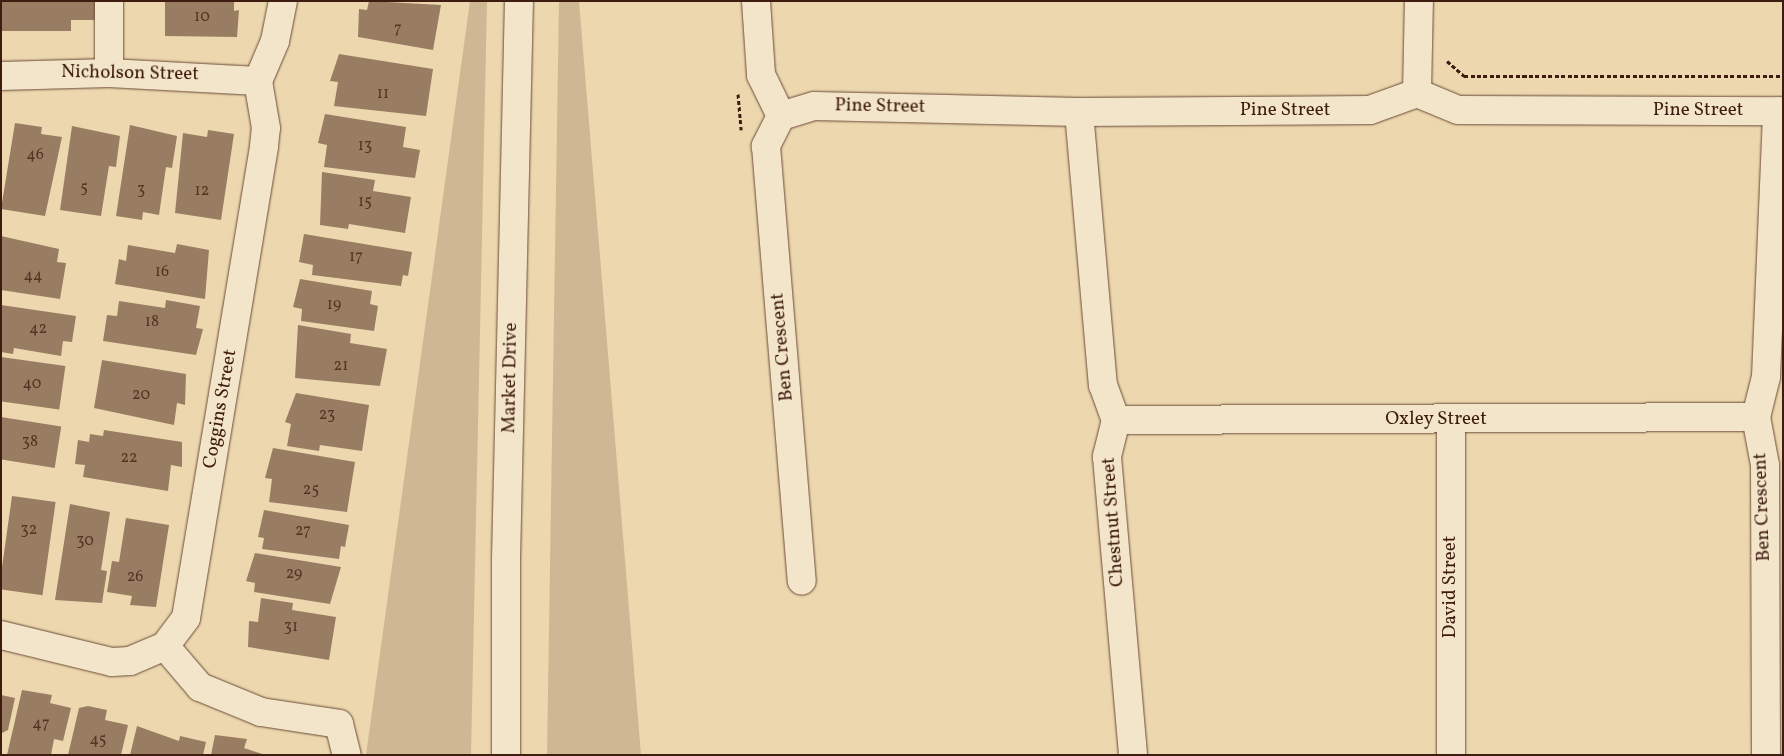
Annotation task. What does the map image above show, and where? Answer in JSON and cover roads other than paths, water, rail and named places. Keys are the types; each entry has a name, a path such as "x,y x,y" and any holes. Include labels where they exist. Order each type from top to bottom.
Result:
{"street":[{"path":"109,1 109,73"},
{"path":"258,81 276,41 284,1"},
{"name":"Market Drive","path":"506,755 506,559 519,1"},
{"path":"756,1 761,75 781,116"},
{"path":"1417,93 1419,1"},
{"name":"Nicholson Street","path":"1,76 109,73 258,81"},
{"name":"Coggins Street","path":"166,646 186,618 226,384 266,128 258,81"},
{"name":"Pine Street","path":"781,116 814,106 1079,112 1370,110 1417,93 1458,110 1780,111"},
{"name":"Ben Crescent","path":"1766,755 1765,465 1756,417 1766,377 1780,111"},
{"path":"1079,112 1103,385 1116,420"},
{"name":"Ben Crescent","path":"781,116 766,146 802,581"},
{"name":"Oxley Street","path":"1116,420 1451,420 1756,417"},
{"name":"Chestnut Street","path":"1116,420 1107,457 1133,755"},
{"name":"David Street","path":"1451,420 1451,755"},
{"path":"1,636 112,662 130,661 166,646 200,687 261,712 339,724 347,755"}]}
